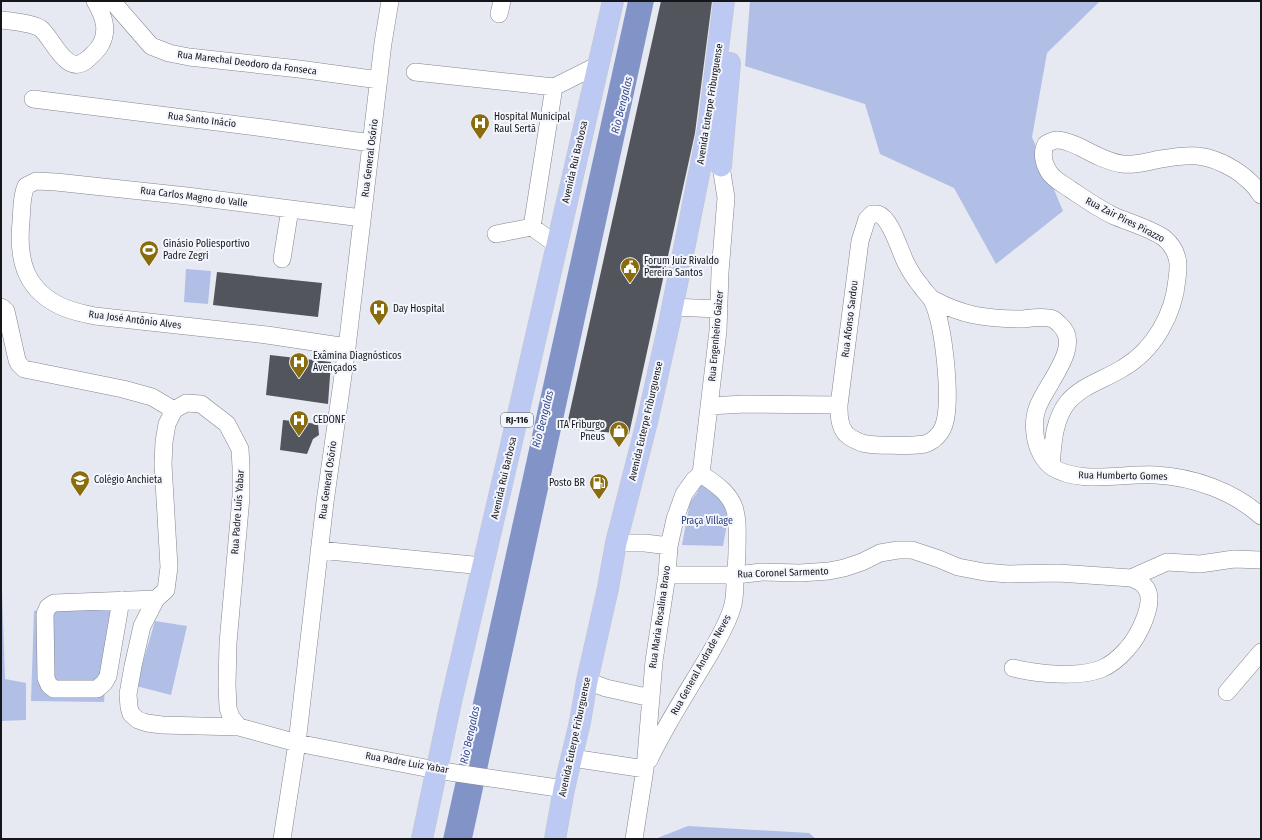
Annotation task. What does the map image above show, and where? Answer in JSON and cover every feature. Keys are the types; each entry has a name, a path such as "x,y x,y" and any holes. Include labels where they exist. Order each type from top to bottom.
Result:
{"main road":[{"name":"Avenida Rui Barbosa","path":"422,839 446,771 451,702 613,1"},
{"name":"Avenida Euterpe Friburguense","path":"555,839 564,789 580,722 587,681 608,588 616,543 648,418 708,129 724,1"},
{"path":"721,166 736,1"}],"street":[{"path":"1,20 34,25 41,29 63,58 69,62 77,64 85,62 93,54 101,45 104,36 104,18 95,1"},
{"name":"Rua Marechal Deodoro da Fonseca","path":"112,1 151,46 170,53 189,57 379,80"},
{"name":"Rua General Osório","path":"282,839 297,743 326,494 347,347 379,80 386,2"},
{"path":"415,72 554,87 598,65"},
{"path":"532,227 554,87"},
{"name":"Rua Santo Inácio","path":"33,99 371,143"},
{"name":"Rua Engenheiro Gaizer","path":"701,474 714,371 726,198 721,166 708,129"},
{"name":"Rua Zair Pires Pirazzo","path":"1051,466 1055,433 1058,420 1063,410 1074,395 1086,387 1124,368 1135,360 1150,345 1162,329 1168,315 1177,287 1178,271 1177,259 1173,247 1163,238 1091,204 1055,179 1044,160 1043,153 1046,144 1055,140 1061,140 1071,143 1098,156 1122,164 1140,164 1163,159 1189,156 1206,158 1216,161 1241,174 1255,186 1261,195"},
{"name":"Rua Carlos Magno do Valle","path":"26,186 36,181 56,182 187,196 362,218"},
{"name":"Rua José Antônio Alves","path":"26,186 24,191 20,230 21,253 24,269 30,281 42,293 64,308 95,316 267,335 347,347"},
{"path":"282,259 290,209"},
{"name":"Rua Afonso Sardou","path":"840,405 860,241 867,219 872,214 878,214 888,223 901,255 910,272 932,299"},
{"path":"496,234 532,227 557,245"},
{"path":"932,299 948,307 974,315 1000,318 1052,319 1065,329 1068,348 1042,396 1037,409 1035,423 1037,444 1045,461 1051,466"},
{"path":"709,406 744,404 840,405 839,414 842,428 847,435 862,443 884,445 926,444 934,440 940,433 946,416 946,371 939,322 932,299"},
{"path":"1,307 6,311 17,360 24,369 123,389 152,397 174,410 167,424 163,464 169,567 166,590 156,599 142,626 128,694 129,707 132,714 138,720 143,722 162,725 239,727 297,743"},
{"path":"672,307 719,309"},
{"name":"Rua Padre Luís Yabar","path":"174,410 186,403 201,404 227,424 240,449 241,497 228,643 227,685 228,708 231,717 239,727"},
{"name":"Rua Humberto Gomes","path":"1051,466 1060,471 1074,475 1093,477 1156,475 1188,479 1222,491 1239,500 1261,516"},
{"name":"Rua Maria Rosalina Bravo","path":"645,769 654,661 667,575 669,546 675,519 684,494 694,480 701,474"},
{"name":"Rua General Andrade Neves","path":"645,769 676,709 689,690 723,629 733,607 736,575 737,515 726,493 701,474"},
{"path":"616,543 645,543 669,546"},
{"path":"320,550 483,566"},
{"name":"Rua Coronel Sarmento","path":"667,575 736,575 762,572 829,572 862,562 880,553 898,550 912,550 958,567 984,572 1008,574 1058,573 1131,578 1167,562 1200,564 1234,559 1261,560"},
{"path":"1013,668 1042,673 1078,673 1091,672 1108,666 1128,648 1138,635 1148,606 1149,596 1146,588 1140,582 1131,578"},
{"path":"121,600 108,676 104,683 97,689 54,689 49,686 46,678 45,614 48,607 54,603 121,600 156,599"},
{"path":"1227,692 1261,652"},
{"path":"587,681 606,688 651,698"},
{"name":"Rua Padre Luiz Yabar","path":"297,743 446,771 564,789"},
{"path":"572,758 645,769 634,839"}],"green space":[{"path":"750,1 1100,1 1047,53 1032,137 1063,211 996,264 954,188 880,154 865,104 745,66"},
{"path":"186,269 211,271 208,304 184,302"},
{"name":"Praça Village","path":"701,484 717,491 723,501 728,519 723,546 682,545 690,502 697,493"},
{"path":"1,560 5,679 26,683 26,720 1,721"},
{"path":"111,600 104,702 31,701 34,611"},
{"path":"155,621 187,626 171,695 136,686"},
{"path":"688,826 809,833 816,839 655,839"}],"water":[{"name":"Rio Bengalas","path":"628,1 654,1 472,839 443,839"}],"building":[{"name":"Forum Juiz Rivaldo Pereira Santos","path":"661,1 712,1 695,133 629,434 566,429"},
{"path":"217,272 322,283 318,317 213,305"},
{"name":"Exâmina Diagnósticos Avençados","path":"270,355 331,362 328,404 266,395"},
{"name":"CEDONF","path":"283,420 318,424 319,435 313,439 307,454 280,450"}],"place":[{"name":"Hospital Municipal Raul Sertã","path":"480,140"},
{"name":"Ginásio Poliesportivo Padre Zegri","path":"149,267"},
{"name":"Forum Juiz Rivaldo Pereira Santos","path":"630,284"},
{"name":"Day Hospital","path":"379,326"},
{"name":"Exâmina Diagnósticos Avençados","path":"299,379"},
{"name":"CEDONF","path":"299,437"},
{"name":"ITA Friburgo Pneus","path":"619,448"},
{"name":"Colégio Anchieta","path":"80,497"},
{"name":"Posto BR","path":"599,500"}]}
